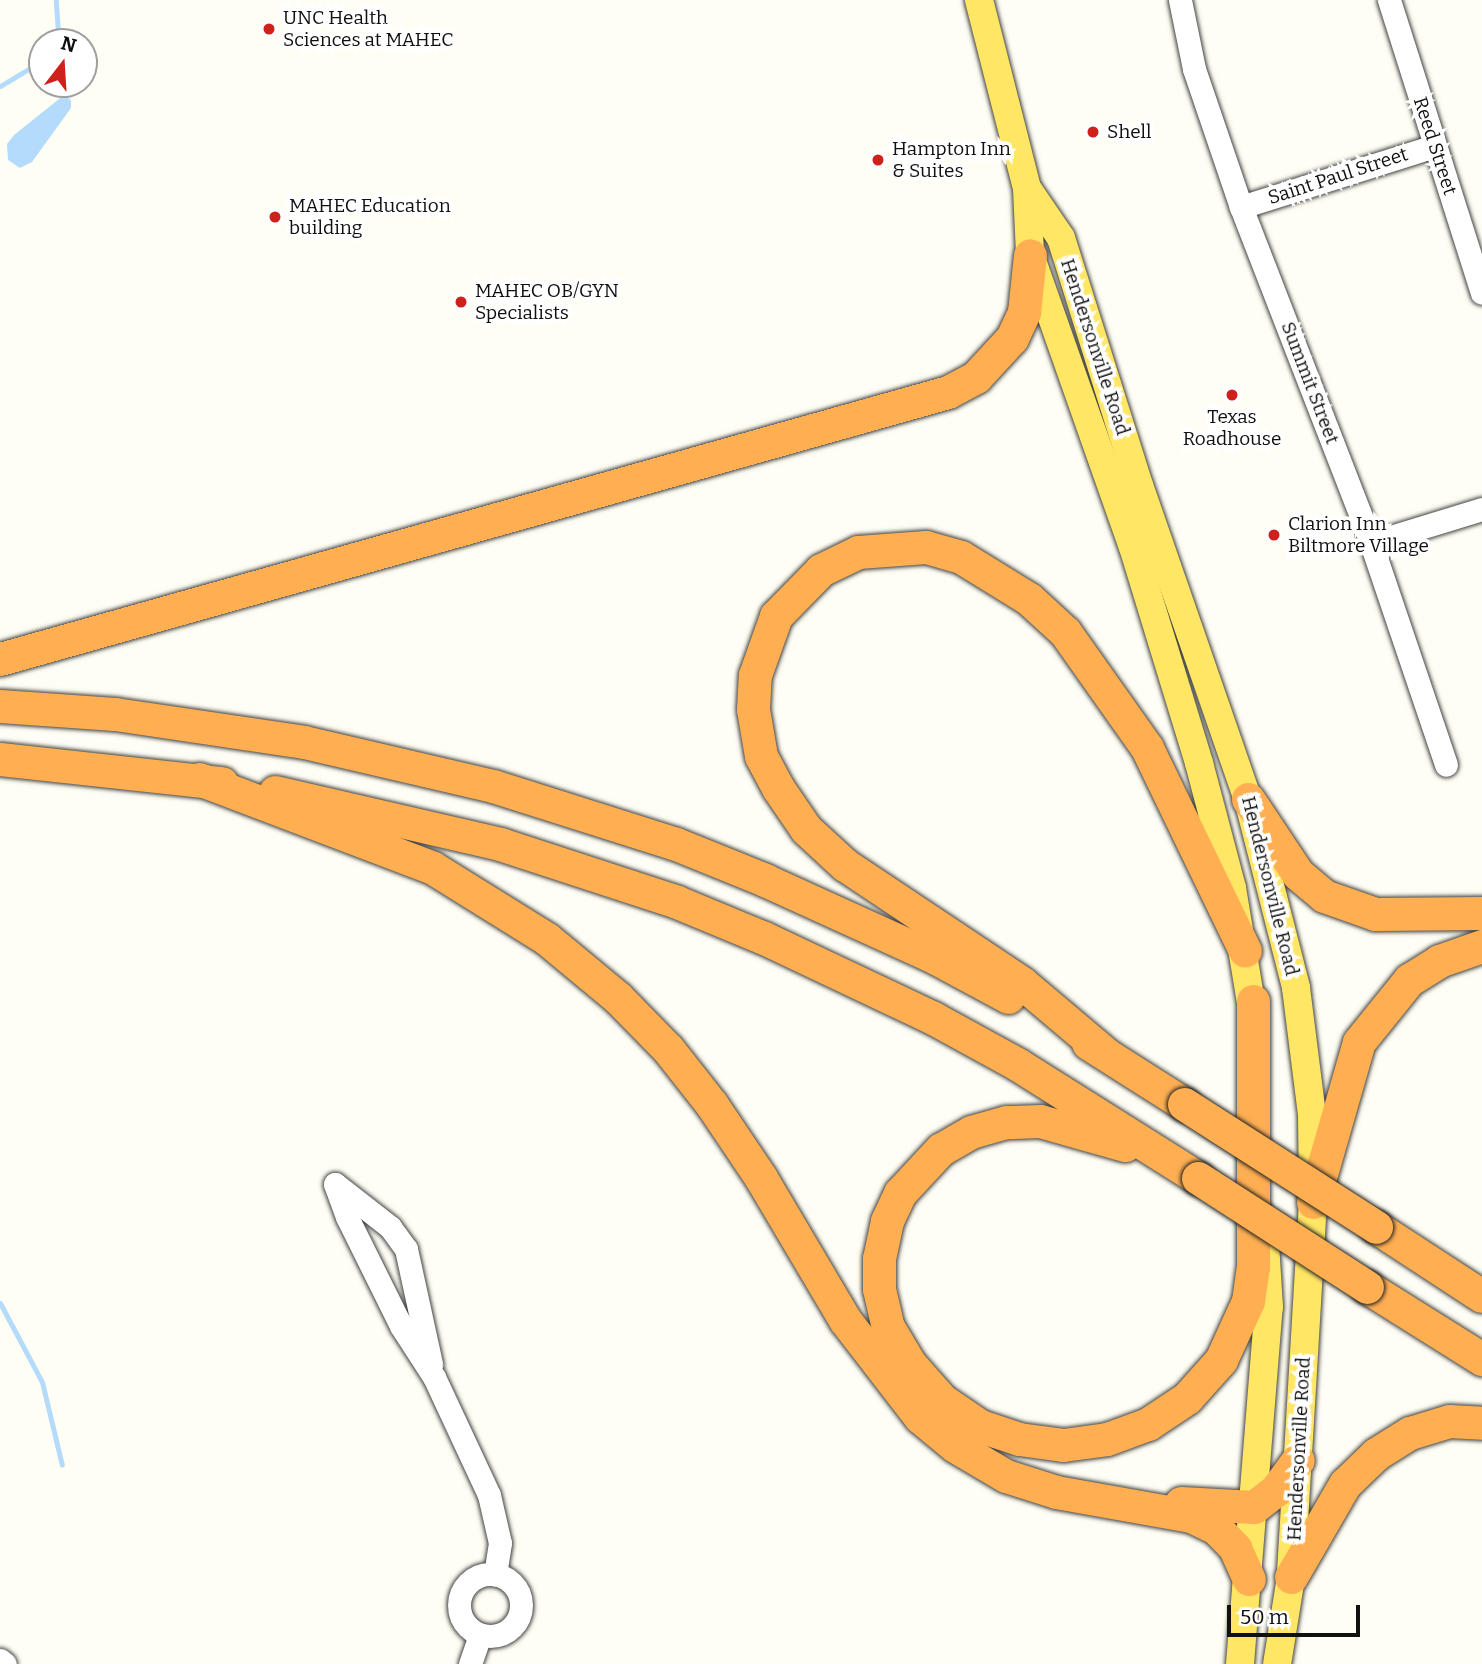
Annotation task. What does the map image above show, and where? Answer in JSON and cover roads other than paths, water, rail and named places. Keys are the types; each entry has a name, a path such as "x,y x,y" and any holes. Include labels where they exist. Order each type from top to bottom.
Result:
{"highway":[{"path":"0,659 948,392 976,377 1012,338 1024,312 1030,255"},
{"path":"1106,1055 1022,983 845,865 806,829 778,788 761,756 753,709 755,675 776,616 821,570 858,552 926,547 961,557 1029,599 1065,632 1147,748 1245,951"},
{"path":"0,706 115,714 304,742 400,762 584,813 676,844 852,918 958,970 1106,1055 1482,1296"},
{"path":"0,759 199,779 410,820 500,844 677,902 776,943 933,1018 1187,1171 1482,1359"},
{"path":"199,779 433,868 547,939 618,998 668,1049 712,1105 761,1178 845,1320 920,1418 955,1446 1006,1476 1056,1492 1191,1516 1216,1528 1234,1548 1249,1579"},
{"path":"1248,799 1298,874 1324,896 1375,914 1482,913"},
{"path":"1313,1202 1359,1042 1409,981 1439,961 1482,946"},
{"path":"1187,1171 1040,1121 1006,1122 971,1132 921,1166 887,1221 879,1258 879,1289 888,1327 910,1364 942,1400 980,1426 1019,1439 1063,1445 1107,1439 1147,1424 1187,1398 1221,1360 1248,1301 1253,1266 1253,1001"},
{"path":"1432,1263 1482,1279"},
{"path":"1291,1577 1345,1484 1376,1454 1410,1433 1449,1421 1482,1423"},
{"path":"1119,1504 1254,1507 1276,1490 1298,1461"}],"main road":[{"name":"Hendersonville Road","path":"979,0 1027,188 1030,255 1172,670 1216,825 1245,951 1253,1001 1269,1307 1240,1664"},
{"name":"Hendersonville Road","path":"1027,188 1061,239 1139,485 1248,799 1296,988 1312,1115 1313,1202 1291,1577 1277,1664"}],"street":[{"name":"Summit Street","path":"1180,0 1194,69 1241,207 1371,543 1446,765"},
{"name":"Reed Street","path":"1388,0 1482,293"},
{"name":"Saint Paul Street","path":"1241,207 1435,146"},
{"path":"1371,543 1482,509"},
{"path":"434,1377 416,1279 406,1249 390,1227 335,1184 346,1217 401,1326 434,1377 497,1520 495,1575"},
{"path":"495,1575 513,1584 521,1609 507,1632 480,1634 465,1623 460,1599 474,1579 495,1575"},
{"path":"470,1664 480,1634"},
{"path":"0,1660 5,1664"}],"water":[{"path":"60,98 71,100 71,108 32,162 20,168 8,160 7,144 14,135"}],"waterway":[{"path":"56,0 58,28"},
{"path":"0,86 28,69"},
{"path":"0,1303 42,1382 62,1465"}],"place":[{"name":"UNC Health Sciences at MAHEC","path":"269,29"},
{"name":"Shell","path":"1093,132"},
{"name":"Hampton Inn & Suites","path":"878,160"},
{"name":"MAHEC Education building","path":"275,217"},
{"name":"MAHEC OB/GYN Specialists","path":"461,302"},
{"name":"Texas Roadhouse","path":"1232,395"},
{"name":"Clarion Inn Biltmore Village","path":"1274,535"}]}
